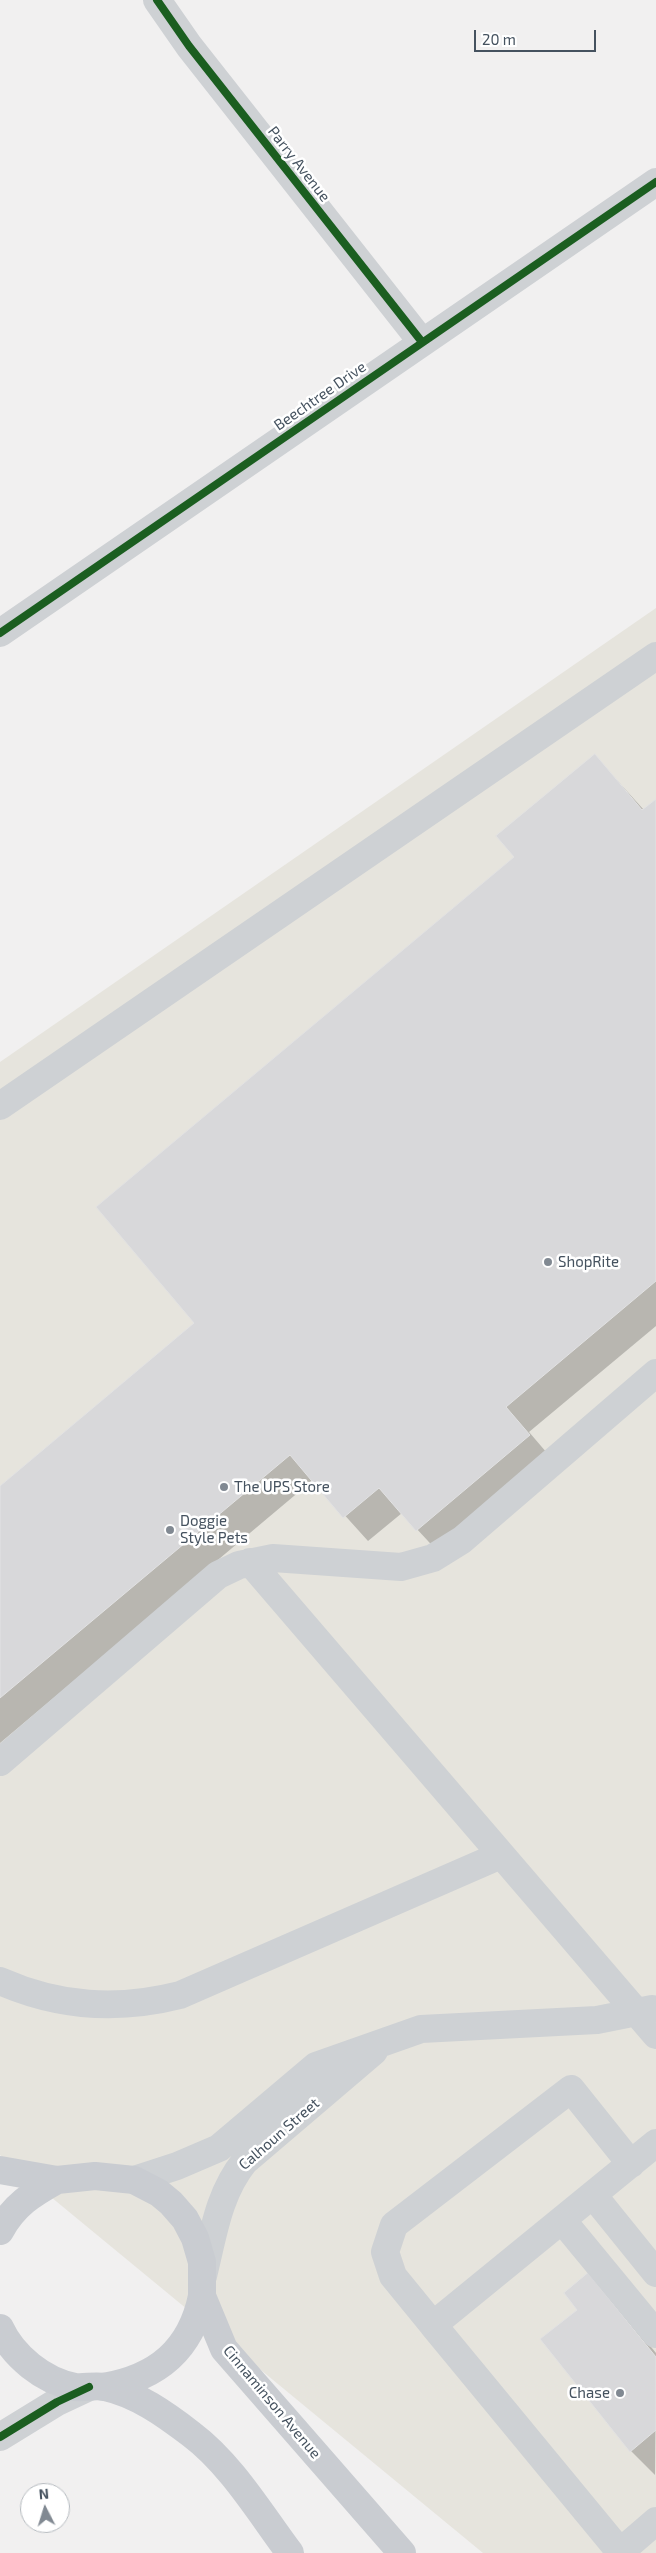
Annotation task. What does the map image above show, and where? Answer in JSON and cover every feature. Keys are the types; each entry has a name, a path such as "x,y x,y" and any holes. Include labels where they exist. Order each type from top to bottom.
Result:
{"main road":[{"name":"Cinnaminson Avenue","path":"0,2170 57,2180 95,2176 134,2180 159,2193 185,2219 195,2238 202,2262 202,2286 224,2349 402,2553"},
{"path":"0,2230 14,2209 25,2198 57,2180"},
{"name":"Calhoun Street","path":"96,2387 121,2384 154,2371 170,2358 190,2331 202,2286"},
{"path":"0,2328 15,2350 45,2376 62,2384 96,2387 149,2405 192,2434 210,2450 290,2553"}],"street":[{"name":"Parry Avenue","path":"157,0 189,46 422,342"},
{"name":"Beechtree Drive","path":"0,633 656,182"},
{"path":"0,1106 656,656"},
{"path":"0,1762 218,1575 250,1562 284,1558 401,1567 433,1558 462,1540 656,1373"},
{"path":"250,1562 501,1855 647,2010 656,2035"},
{"path":"0,1981 36,1995 84,2004 108,2006 156,2001 180,1995 501,1855"},
{"name":"Calhoun Street","path":"134,2180 177,2166 219,2148 316,2066 383,2044 421,2029 597,2020 647,2010"},
{"name":"Calhoun Street","path":"202,2286 216,2217 234,2174 245,2161 383,2044"},
{"path":"631,2164 572,2089 394,2225 385,2252 393,2276 620,2552 656,2521"},
{"path":"433,2325 656,2143"},
{"path":"593,2195 656,2272"},
{"path":"562,2220 656,2334"},
{"name":"Calhoun Street","path":"0,2437 57,2402 96,2387"}],"shaded area":[{"path":"656,608 656,2553 483,2553 0,2155 0,1062"}],"building":[{"path":"595,754 642,810 656,799 656,1281 506,1407 530,1435 416,1531 379,1488 343,1518 290,1455 0,1698 0,1486 194,1323 96,1207 514,857 496,836"},
{"name":"Chase","path":"588,2273 656,2357 656,2430 630,2452 540,2339 577,2310 564,2293"}],"cycle path":[{"path":"157,0 189,46 422,342"},
{"path":"0,633 656,182"},
{"path":"0,2437 57,2402 89,2387"}],"place":[{"name":"ShopRite","path":"548,1262"},
{"name":"The UPS Store","path":"224,1487"},
{"name":"Doggie Style Pets","path":"170,1530"},
{"name":"Chase","path":"620,2393"}]}
